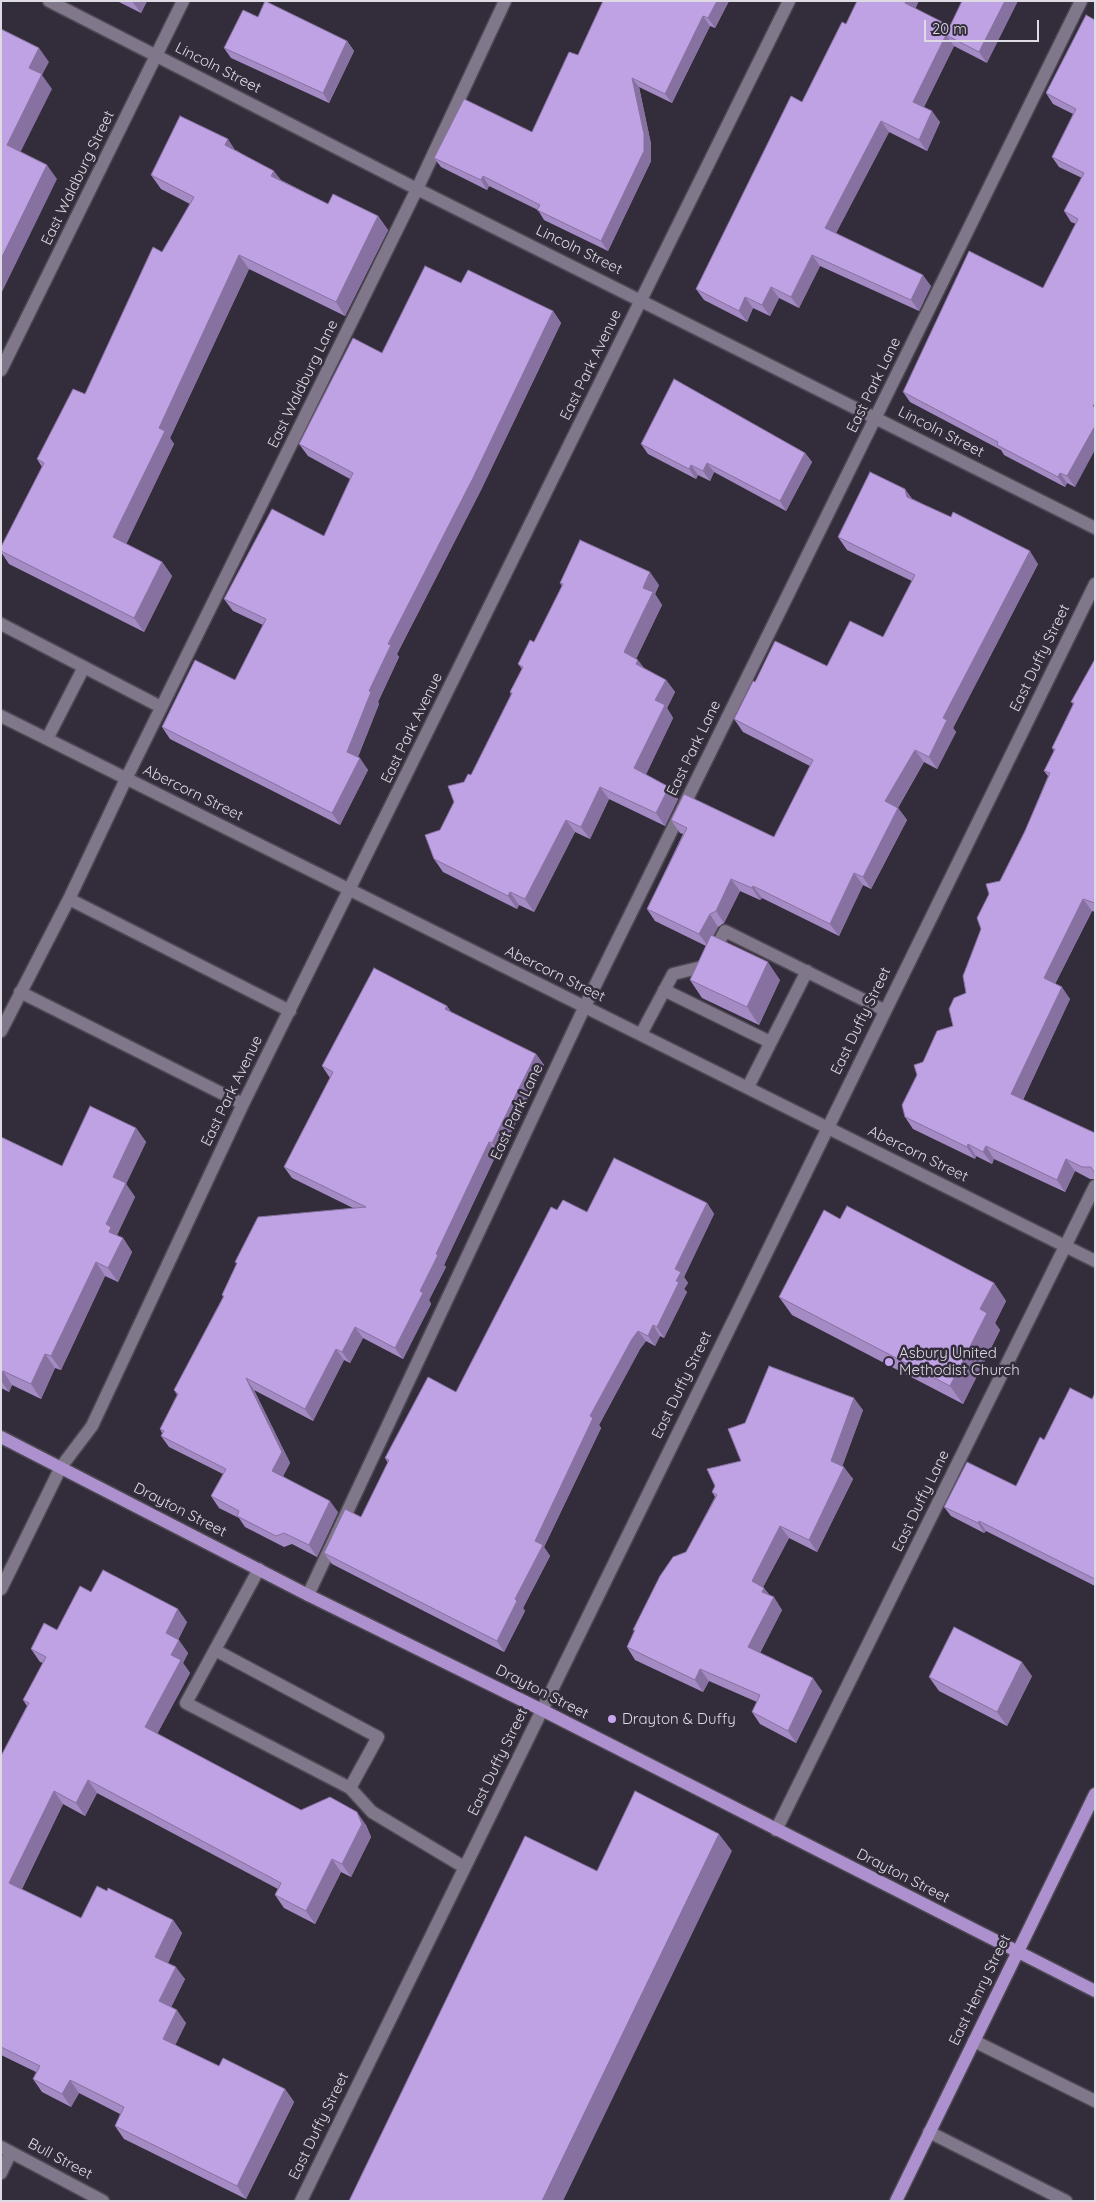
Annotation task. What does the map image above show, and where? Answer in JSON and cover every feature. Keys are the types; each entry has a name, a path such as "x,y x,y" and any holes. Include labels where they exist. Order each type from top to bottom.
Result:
{"main road":[{"name":"Drayton Street","path":"1,1437 308,1595 542,1710 1095,1991"},
{"name":"East Henry Street","path":"896,2201 1016,1951 1095,1794"}],"street":[{"name":"Lincoln Street","path":"50,1 417,189 642,299 1095,528"},
{"name":"East Waldburg Street","path":"1,370 183,1"},
{"name":"East Waldburg Lane","path":"1,1031 69,899 126,778 417,189 505,1"},
{"name":"East Park Avenue","path":"1,1589 61,1467 92,1426 243,1104 351,890 789,1"},
{"name":"East Park Lane","path":"308,1595 585,1006 1081,1"},
{"name":"East Duffy Street","path":"301,2201 827,1126 1095,584"},
{"path":"1,624 161,707"},
{"path":"47,739 84,667"},
{"name":"Abercorn Street","path":"1,716 1095,1261"},
{"path":"69,899 290,1011"},
{"path":"641,1034 673,974 706,966 725,931 884,1010"},
{"path":"748,1087 806,971"},
{"path":"664,990 770,1042"},
{"path":"20,992 243,1104"},
{"name":"East Duffy Lane","path":"776,1830 1095,1186"},
{"path":"259,1569 186,1704 350,1788 372,1812 464,1867"},
{"path":"215,1650 378,1737 350,1788"},
{"path":"974,2041 1095,2101"},
{"path":"929,2132 1066,2201"},
{"path":"1,2173 6,2149"},
{"name":"Bull Street","path":"6,2149 104,2201"}],"building":[{"path":"265,1 347,41 323,93 224,48 243,10 258,17"},
{"path":"603,1 717,1 708,18 703,16 665,94 632,78 644,134 644,151 601,241 537,210 540,205 483,176 481,180 434,158 464,99 532,132 569,52 578,55"},
{"path":"857,1 906,1 905,3 950,26 962,1 1005,1 979,52 946,35 913,102 932,111 919,140 881,121 825,228 923,275 911,300 812,255 791,297 771,287 762,305 745,297 739,311 696,289 791,96 802,102 842,22 846,24"},
{"path":"1086,15 1095,20 1095,403 1093,406 1095,407 1095,426 1067,476 1060,473 1058,477 997,445 998,442 903,392 969,251 1043,288 1078,219 1064,211 1084,173 1052,157 1076,109 1046,93"},
{"path":"1,29 39,48 29,68 42,74 7,145 47,165 1,259"},
{"path":"180,116 228,139 225,145 274,171 271,176 328,204 333,194 378,216 336,302 239,255 159,428 165,431 113,537 162,562 134,618 1,551 1,547 44,463 37,459 73,389 85,394 153,247 162,252 194,197 151,175"},
{"path":"425,266 461,283 468,270 553,311 473,478 388,644 391,645 369,691 371,692 347,752 360,758 332,813 162,727 195,660 235,680 266,619 224,599 272,509 324,536 353,473 299,444 353,338 382,353"},
{"path":"674,379 805,453 780,501 707,463 703,471 691,465 689,469 641,444"},
{"path":"870,472 905,489 907,497 951,517 953,512 1030,551 943,718 947,720 929,757 915,750 885,801 898,808 863,877 854,873 830,924 753,886 752,888 731,879 716,911 710,914 699,934 647,909 687,828 671,820 684,794 774,837 813,760 734,719 775,641 827,666 850,621 883,637 915,575 838,537"},
{"path":"580,540 650,572 643,588 653,592 624,652 638,660 636,664 666,680 655,700 665,705 634,768 669,787 656,813 600,787 581,827 566,820 525,899 510,892 508,896 434,859 425,835 440,830 454,802 448,786 464,782 468,774 471,775 512,693 510,692 523,667 518,664 530,640 534,642 563,584 560,583"},
{"path":"1095,659 1095,903 1083,899 1044,978 1062,987 1011,1094 1095,1133 1095,1174 1091,1167 1082,1167 1066,1159 1057,1180 986,1146 983,1152 968,1144 967,1147 905,1117 902,1105 917,1075 914,1065 923,1062 937,1031 953,1026 949,1009 954,998 966,993 963,976 981,929 977,918 989,894 986,884 1000,881 1025,831 1050,773 1044,771 1055,749 1052,748 1074,703 1071,702"},
{"path":"711,935 768,962 747,1007 690,980"},
{"path":"374,968 447,1006 445,1009 536,1054 492,1143 489,1142 436,1254 438,1255 420,1291 423,1293 395,1348 355,1327 342,1352 336,1349 305,1409 246,1378 282,1452 272,1471 330,1501 309,1545 284,1533 276,1536 237,1516 239,1511 211,1496 226,1469 161,1436 164,1431 160,1429 178,1394 174,1390 224,1296 222,1295 237,1263 235,1262 258,1217 366,1207 284,1167 333,1072 322,1066"},
{"path":"90,1106 136,1128 113,1177 126,1183 106,1224 111,1227 109,1232 123,1238 108,1268 96,1262 51,1356 45,1354 31,1384 3,1371 1,1374 1,1137 62,1166"},
{"path":"614,1158 707,1203 675,1269 681,1272 676,1281 679,1282 657,1327 653,1325 648,1336 638,1331 590,1416 593,1418 535,1541 543,1545 515,1599 517,1601 497,1641 324,1553 345,1509 361,1517 389,1460 385,1458 428,1377 456,1392 551,1207 557,1210 563,1200 587,1212"},
{"path":"847,1206 994,1283 980,1309 987,1313 950,1386 779,1297 824,1210 840,1219"},
{"path":"769,1366 854,1398 831,1461 844,1467 809,1540 780,1526 752,1581 764,1588 762,1592 774,1597 748,1647 813,1678 788,1731 752,1712 760,1695 700,1669 695,1680 627,1647 635,1630 633,1630 660,1576 673,1557 686,1552 717,1495 712,1492 715,1486 707,1469 741,1461 728,1429 745,1423"},
{"path":"1070,1388 1092,1399 1095,1393 1095,1579 979,1521 978,1523 944,1507 967,1462 1016,1486 1040,1437 1044,1440"},
{"path":"103,1570 178,1609 166,1633 179,1640 171,1655 181,1660 145,1727 301,1810 330,1797 357,1812 362,1824 342,1864 332,1859 306,1911 275,1895 281,1883 88,1780 76,1803 54,1791 9,1883 81,1918 97,1886 107,1891 108,1888 173,1920 155,1957 176,1967 159,2001 177,2010 163,2039 219,2066 223,2058 285,2089 237,2186 115,2126 124,2107 70,2080 62,2094 33,2079 40,2066 1,2047 1,1756 29,1703 23,1700 46,1657 31,1649 44,1623 57,1630 80,1586 91,1592"},
{"path":"954,1627 1022,1662 997,1712 929,1677"},
{"path":"635,1791 719,1834 542,2201 349,2201 525,1836 597,1871"}],"place":[{"name":"Asbury United Methodist Church","path":"889,1362"},
{"name":"Drayton & Duffy","path":"612,1719"}]}
